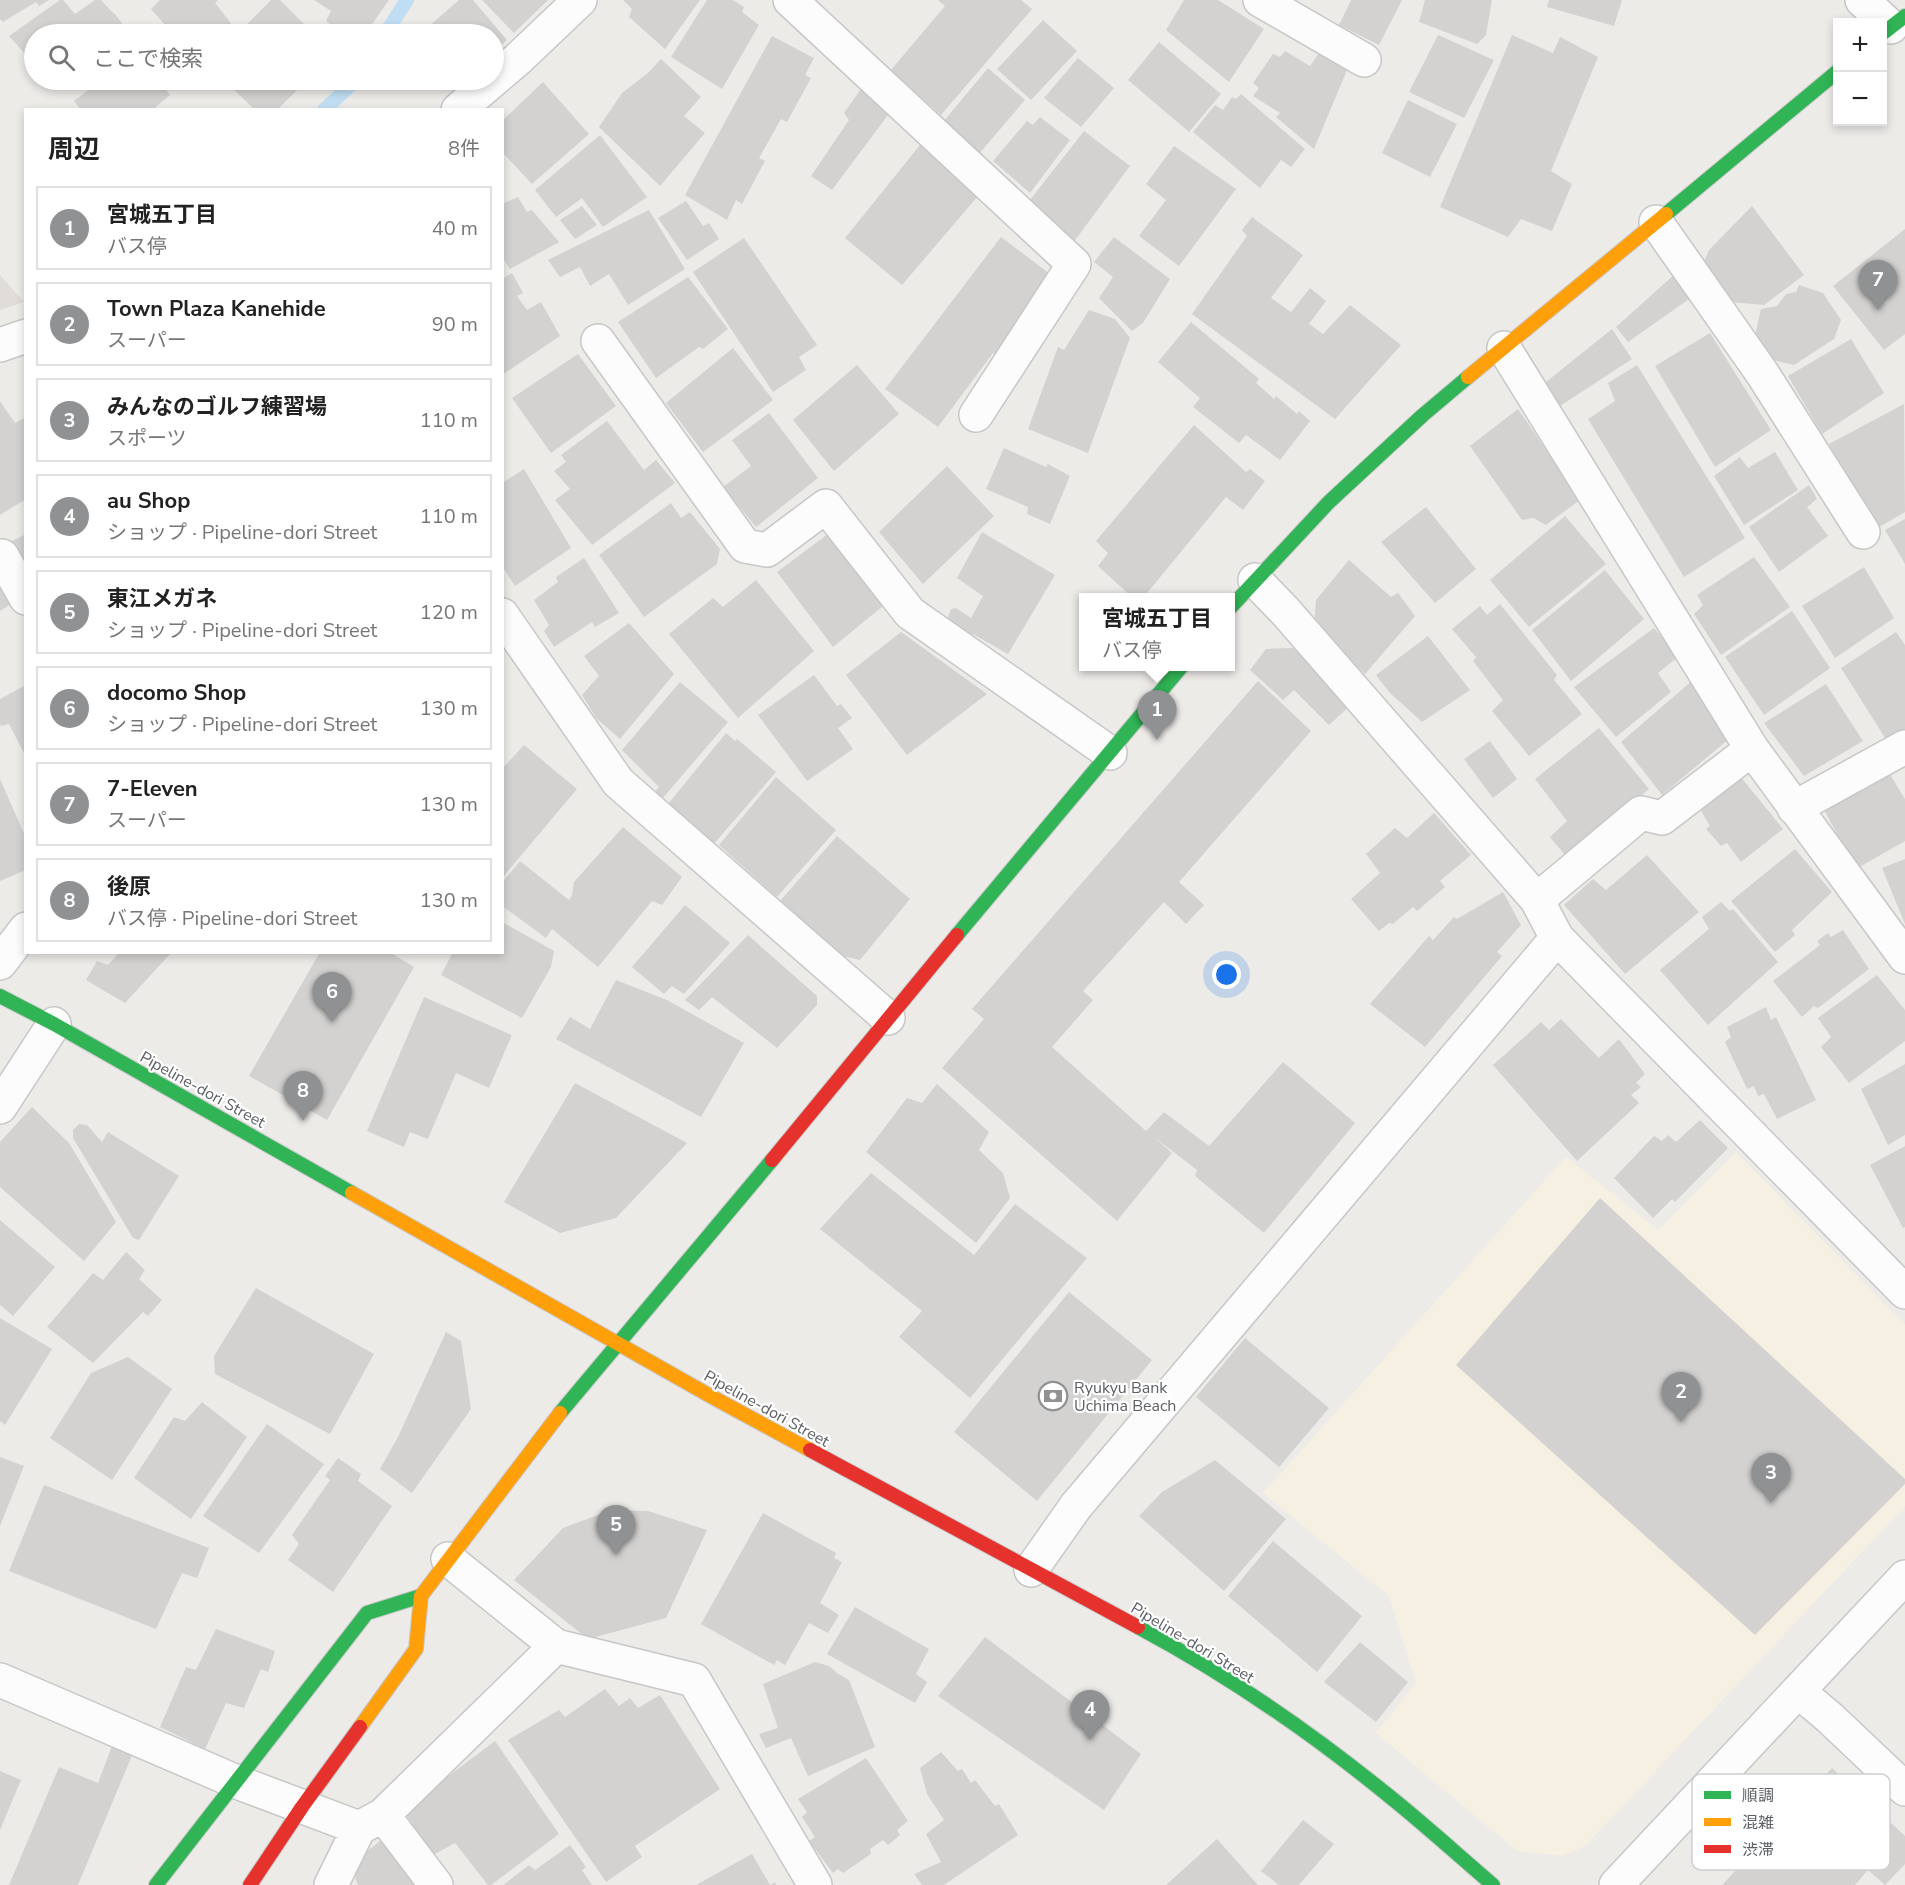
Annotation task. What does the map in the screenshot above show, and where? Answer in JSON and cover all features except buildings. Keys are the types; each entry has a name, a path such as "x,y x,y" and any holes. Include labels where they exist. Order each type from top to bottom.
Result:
{"street":[{"path":"504,71 580,0"},
{"path":"790,0 1074,264 976,415"},
{"path":"1260,0 1364,60"},
{"path":"1862,0 1893,25"},
{"path":"1235,602 1329,502 1423,416 1837,72"},
{"path":"460,108 482,90"},
{"path":"1656,222 1762,373 1863,532"},
{"path":"0,345 24,337"},
{"path":"597,341 745,546 767,550 826,506 910,613 1110,753"},
{"path":"1504,348 1752,749 1905,957"},
{"path":"2,556 24,594"},
{"path":"1255,580 1285,611 1537,900 1557,938 1905,1292"},
{"path":"504,618 618,782 888,1018"},
{"path":"250,1885 302,1807 416,1649 421,1596 542,1434 708,1238 1178,671"},
{"path":"1794,808 1905,747"},
{"path":"1537,900 1641,813 1662,818 1752,749"},
{"path":"0,963 24,932"},
{"path":"1030,1570 1076,1506 1557,938"},
{"name":"Pipeline-dori Street","path":"0,996 54,1024 714,1398 1168,1643 1276,1712 1388,1795 1493,1885"},
{"path":"0,1107 54,1024"},
{"path":"448,1559 556,1646 694,1680 815,1885"},
{"path":"1720,1774 1905,1576"},
{"path":"156,1885 367,1613 421,1596"},
{"path":"331,1885 371,1822 556,1646"},
{"path":"0,1680 237,1782 302,1807 371,1822 436,1885"},
{"path":"1798,1691 1889,1774"},
{"path":"1890,1775 1905,1789"},
{"path":"1616,1885 1692,1804"}],"shaded area":[{"path":"0,275 24,302 0,310"},
{"path":"1736,1152 1905,1325 1905,1506 1585,1846 1563,1856 1517,1851 1376,1733 1416,1683 1389,1596 1263,1493 1566,1157 1658,1230"}],"waterway":[{"path":"391,24 407,0"},
{"path":"326,108 345,90"}],"traffic: fast":[{"path":"1887,30 1905,16"},
{"path":"1666,214 1837,72"},
{"path":"1235,603 1329,502 1423,415 1468,377"},
{"path":"957,935 1178,671"},
{"path":"0,996 54,1024 352,1193"},
{"path":"560,1413 772,1160"},
{"path":"156,1885 367,1613 421,1596"},
{"path":"1138,1627 1203,1664 1299,1727 1389,1796 1493,1885"}],"traffic: slow":[{"path":"1468,377 1666,214"},
{"path":"352,1193 810,1450"},
{"path":"360,1727 416,1649 421,1596 560,1413"}],"traffic: jam":[{"path":"772,1160 957,935"},
{"path":"810,1450 1138,1627"},
{"path":"250,1885 302,1807 360,1727"}],"place":[{"name":"7-Eleven","path":"1878,310"},
{"name":"宮城五丁目","path":"1157,740"},
{"name":"docomo Shop","path":"332,1022"},
{"name":"後原","path":"303,1121"},
{"name":"Ryukyu Bank Uchima Beach","path":"1053,1396"},
{"name":"Town Plaza Kanehide","path":"1681,1422"},
{"name":"みんなのゴルフ練習場","path":"1771,1503"},
{"name":"東江メガネ","path":"616,1555"},
{"name":"au Shop","path":"1090,1740"}]}
